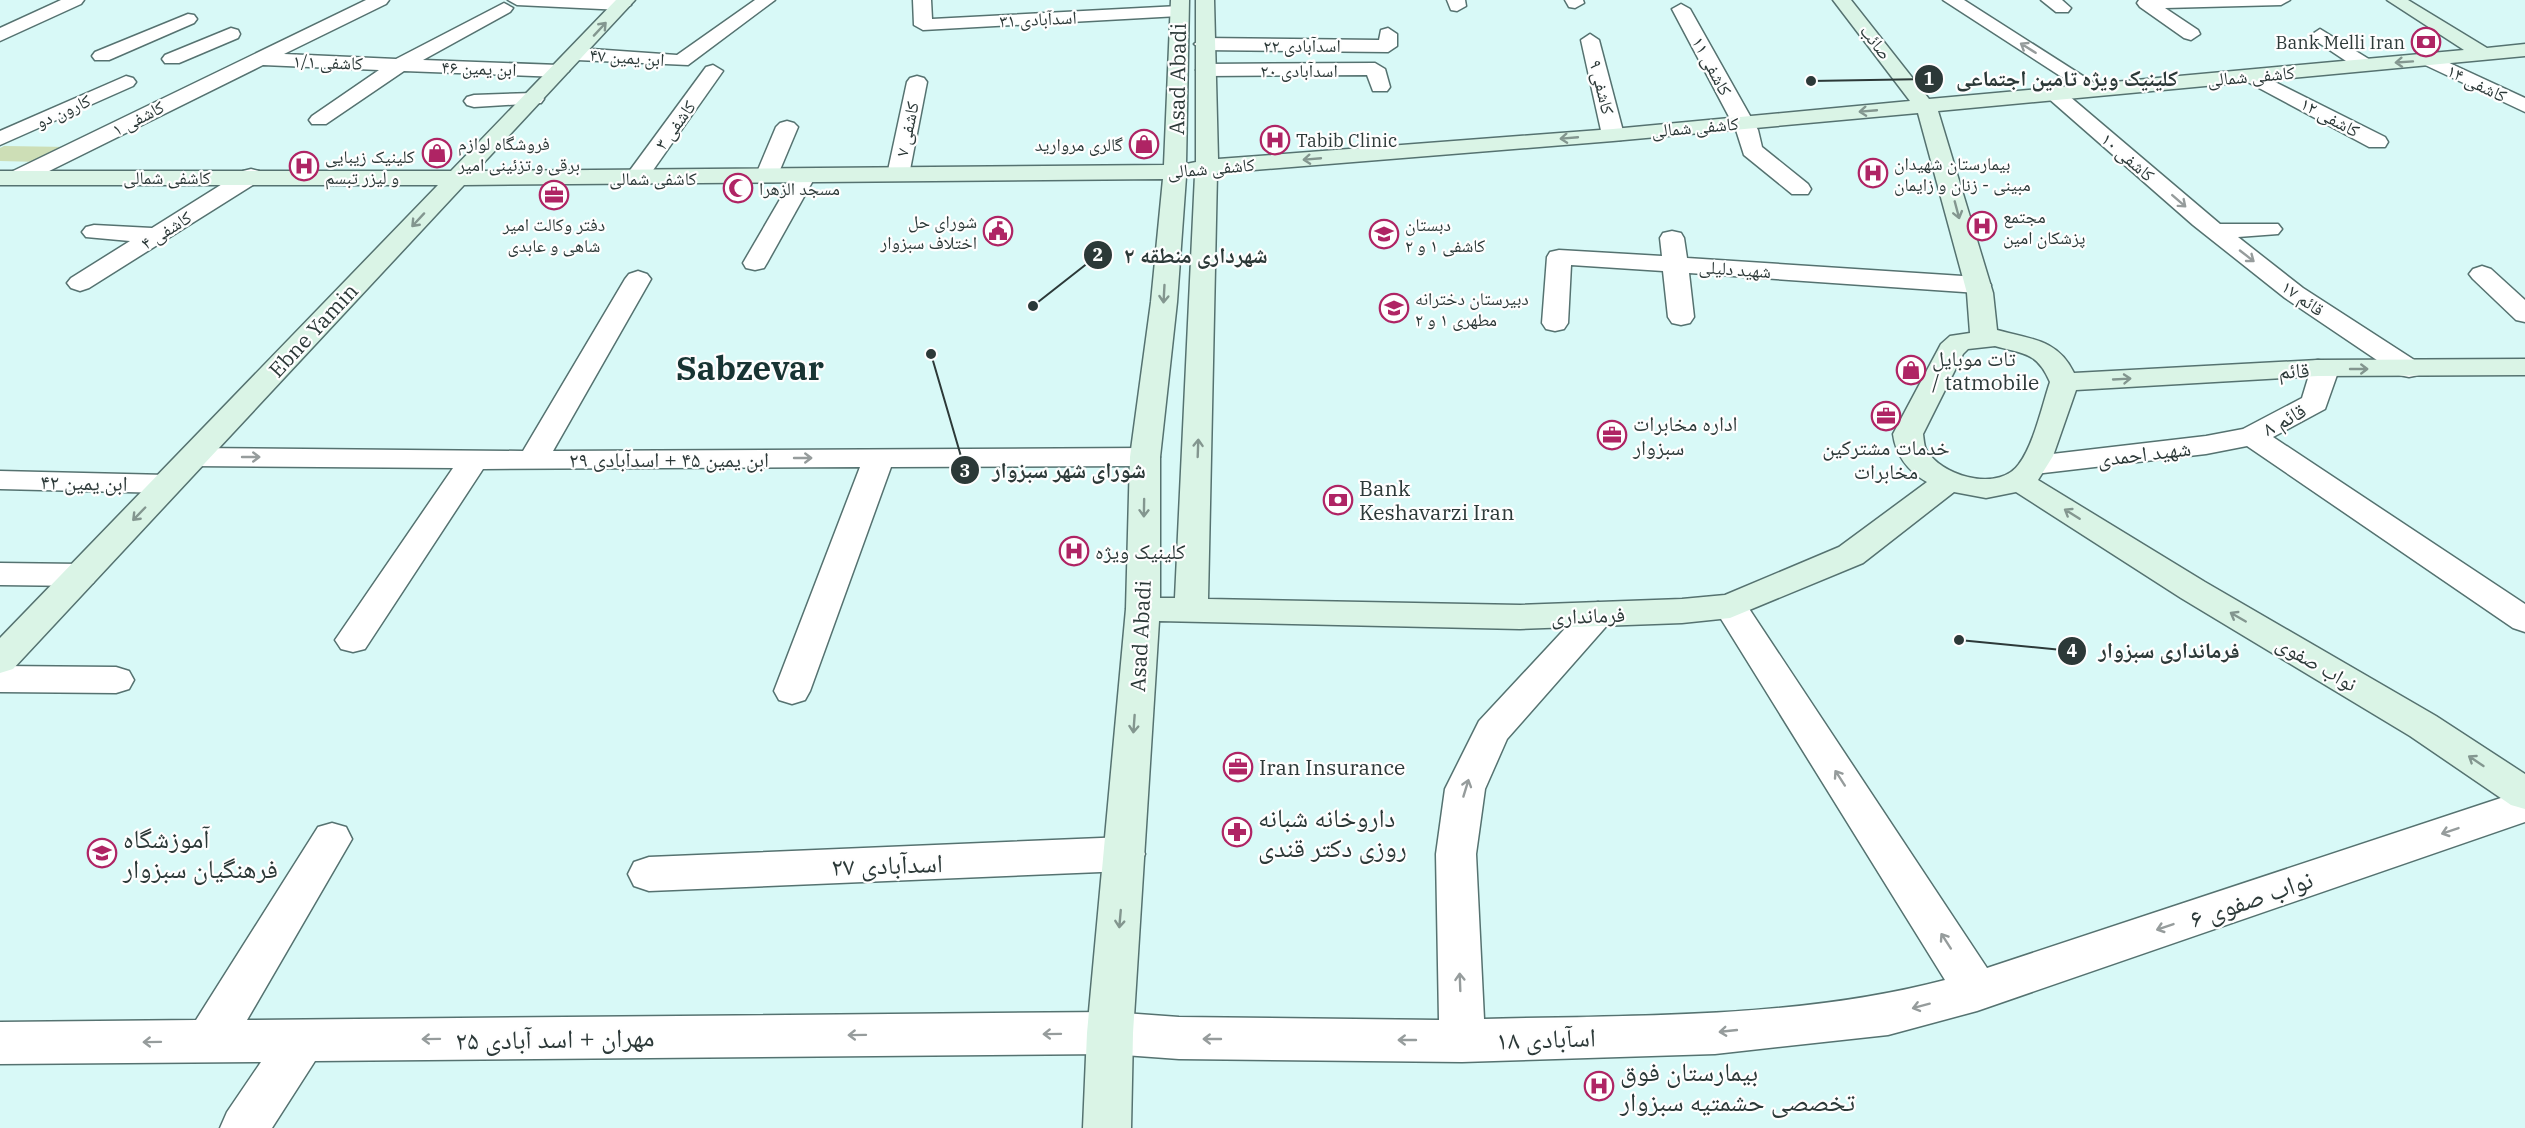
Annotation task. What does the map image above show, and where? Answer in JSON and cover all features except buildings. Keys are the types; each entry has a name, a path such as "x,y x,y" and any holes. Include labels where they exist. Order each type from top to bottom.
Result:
{"main road":[{"name":"Asad Abadi","path":"1107,1128 1110,1033 1143,609 1145,457 1164,302 1190,170 1206,70 1203,44 1206,0"},
{"name":"صائب","path":"1842,0 1928,110"},
{"path":"2396,0 2484,54"},
{"name":"Ebne Yamin","path":"0,660 624,3"},
{"name":"Asad Abadi","path":"1179,5 1190,170 1191,612"},
{"name":"کاشفی شمالی","path":"10,178 804,177 1190,170 1743,123 1928,110 2055,94 2525,50"},
{"path":"1928,110 1978,285 1983,339"},
{"path":"1983,339 2006,340 2037,349 2054,360 2064,382 2025,472 2002,487 1979,487 1930,473 1915,460 1907,446 1908,434 1951,350 1960,342 1983,339"},
{"name":"قائم","path":"2064,382 2318,368 2525,367"},
{"name":"نواب صفوی","path":"2025,472 2193,590 2423,726 2525,794"},
{"name":"فرمانداری","path":"1143,609 1191,612 1520,617 1682,611 1730,606 1851,555 1950,480"}],"street":[{"path":"0,35 75,0"},
{"name":"کاشفی ۱","path":"10,178 84,145 380,0"},
{"name":"ابن یمین ۴۷","path":"577,54 681,61 766,0"},
{"name":"اسدآبادی ۳۱","path":"922,0 924,33 1179,5"},
{"path":"1952,0 2095,90"},
{"path":"2192,34 2146,3 2281,0"},
{"path":"319,120 399,65 511,4 624,3"},
{"name":"کاشفی ۱۱","path":"1681,9 1747,130 1752,150 1800,189"},
{"path":"102,56 188,19"},
{"name":"اسدآبادی ۲۲","path":"1203,44 1388,46 1388,33"},
{"path":"172,59 231,34"},
{"path":"2320,35 2366,65"},
{"name":"کاشفی ۹","path":"1590,40 1613,135"},
{"name":"کاشفی ۱/۱","path":"257,59 399,65"},
{"name":"کاشفی ۱۴","path":"2430,60 2525,106"},
{"name":"ابن یمین ۴۶","path":"399,65 559,71"},
{"name":"اسدآبادی ۲۰","path":"1206,70 1375,69 1380,87"},
{"name":"کاشفی ۳","path":"636,178 713,72"},
{"name":"کاشفی ۱۲","path":"2251,76 2377,142"},
{"name":"کارون دو","path":"0,141 126,82"},
{"name":"کاشفی ۷","path":"898,175 917,82"},
{"name":"کاشفی ۱۰","path":"2055,94 2208,226"},
{"path":"474,101 534,99"},
{"path":"766,177 787,127"},
{"path":"0,141 84,145"},
{"name":"کاشفی ۴","path":"80,283 251,176"},
{"path":"755,263 804,177"},
{"path":"2208,226 2270,229"},
{"name":"قائم ۱۷","path":"2208,226 2295,293 2409,369"},
{"path":"94,232 158,235"},
{"path":"1672,238 1673,265 1681,316"},
{"name":"شهید دلیلی","path":"1555,323 1559,257 1978,285"},
{"path":"2482,274 2525,314"},
{"path":"533,460 638,279"},
{"name":"قائم ۸","path":"2252,436 2315,403 2323,375 2318,368"},
{"path":"2252,436 2525,620"},
{"name":"شهید احمدی","path":"2025,472 2252,436"},
{"name":"ابن یمین ۴۵ + اسدآبادی ۲۹","path":"193,457 533,460 1145,457"},
{"path":"792,691 879,458"},
{"path":"353,640 474,459"},
{"name":"ابن یمین ۴۲","path":"0,480 167,484"},
{"path":"0,574 81,575"},
{"path":"1730,606 1977,991"},
{"path":"1462,1041 1456,854 1465,789 1492,731 1598,614"},
{"path":"0,679 116,680"},
{"name":"نواب صفوی ۶","path":"1977,991 2525,806"},
{"path":"209,1041 332,839"},
{"name":"اسدآبادی ۲۷","path":"649,874 1125,854"},
{"name":"اسآبادی ۱۸","path":"1110,1033 1179,1038 1462,1041 1715,1033 1888,1015 1977,991"},
{"name":"مهران + اسد آبادی ۲۵","path":"0,1043 1110,1033"},
{"path":"244,1128 303,1040"}],"green space":[{"path":"4,146 70,147 40,162 0,161 0,148"}],"place":[{"name":"Bank Melli Iran","path":"2426,42"},
{"name":"کلینیک ویژه تامین اجتماعی","path":"1811,81"},
{"name":"Tabib Clinic","path":"1275,140"},
{"name":"گالری مروارید","path":"1144,144"},
{"name":"فروشگاه لوازم برقی و تزئینی امیر","path":"437,153"},
{"name":"کلینیک زیبایی و لیزر تبسم","path":"304,166"},
{"name":"بیمارستان شهیدان مبینی - زنان و زایمان","path":"1873,173"},
{"name":"مسجد الزهرا","path":"738,188"},
{"name":"دفتر وکالت امیر شاهی و عابدی","path":"554,195"},
{"name":"مجتمع پزشکان امین","path":"1982,226"},
{"name":"شورای حل اختلاف سبزوار","path":"998,231"},
{"name":"دبستان کاشفی ۱ و ۲","path":"1384,234"},
{"name":"شهرداری منطقه ۲","path":"1033,306"},
{"name":"دبیرستان دخترانه مطهری ۱ و ۲","path":"1394,308"},
{"name":"شورای شهر سبزوار","path":"931,354"},
{"name":"تات موبایل / tatmobile","path":"1911,370"},
{"name":"خدمات مشترکین مخابرات","path":"1886,416"},
{"name":"اداره مخابرات سبزوار","path":"1612,435"},
{"name":"Bank Keshavarzi Iran","path":"1338,500"},
{"name":"کلینیک ویژه","path":"1074,551"},
{"name":"فرمانداری سبزوار","path":"1959,640"},
{"name":"Iran Insurance","path":"1238,767"},
{"name":"داروخانه شبانه روزی دکتر قندی","path":"1237,832"},
{"name":"آموزشگاه فرهنگیان سبزوار","path":"102,853"},
{"name":"بیمارستان فوق تخصصی حشمتیه سبزوار","path":"1599,1086"}],"district":[{"name":"Sabzevar","path":"750,367"}]}
